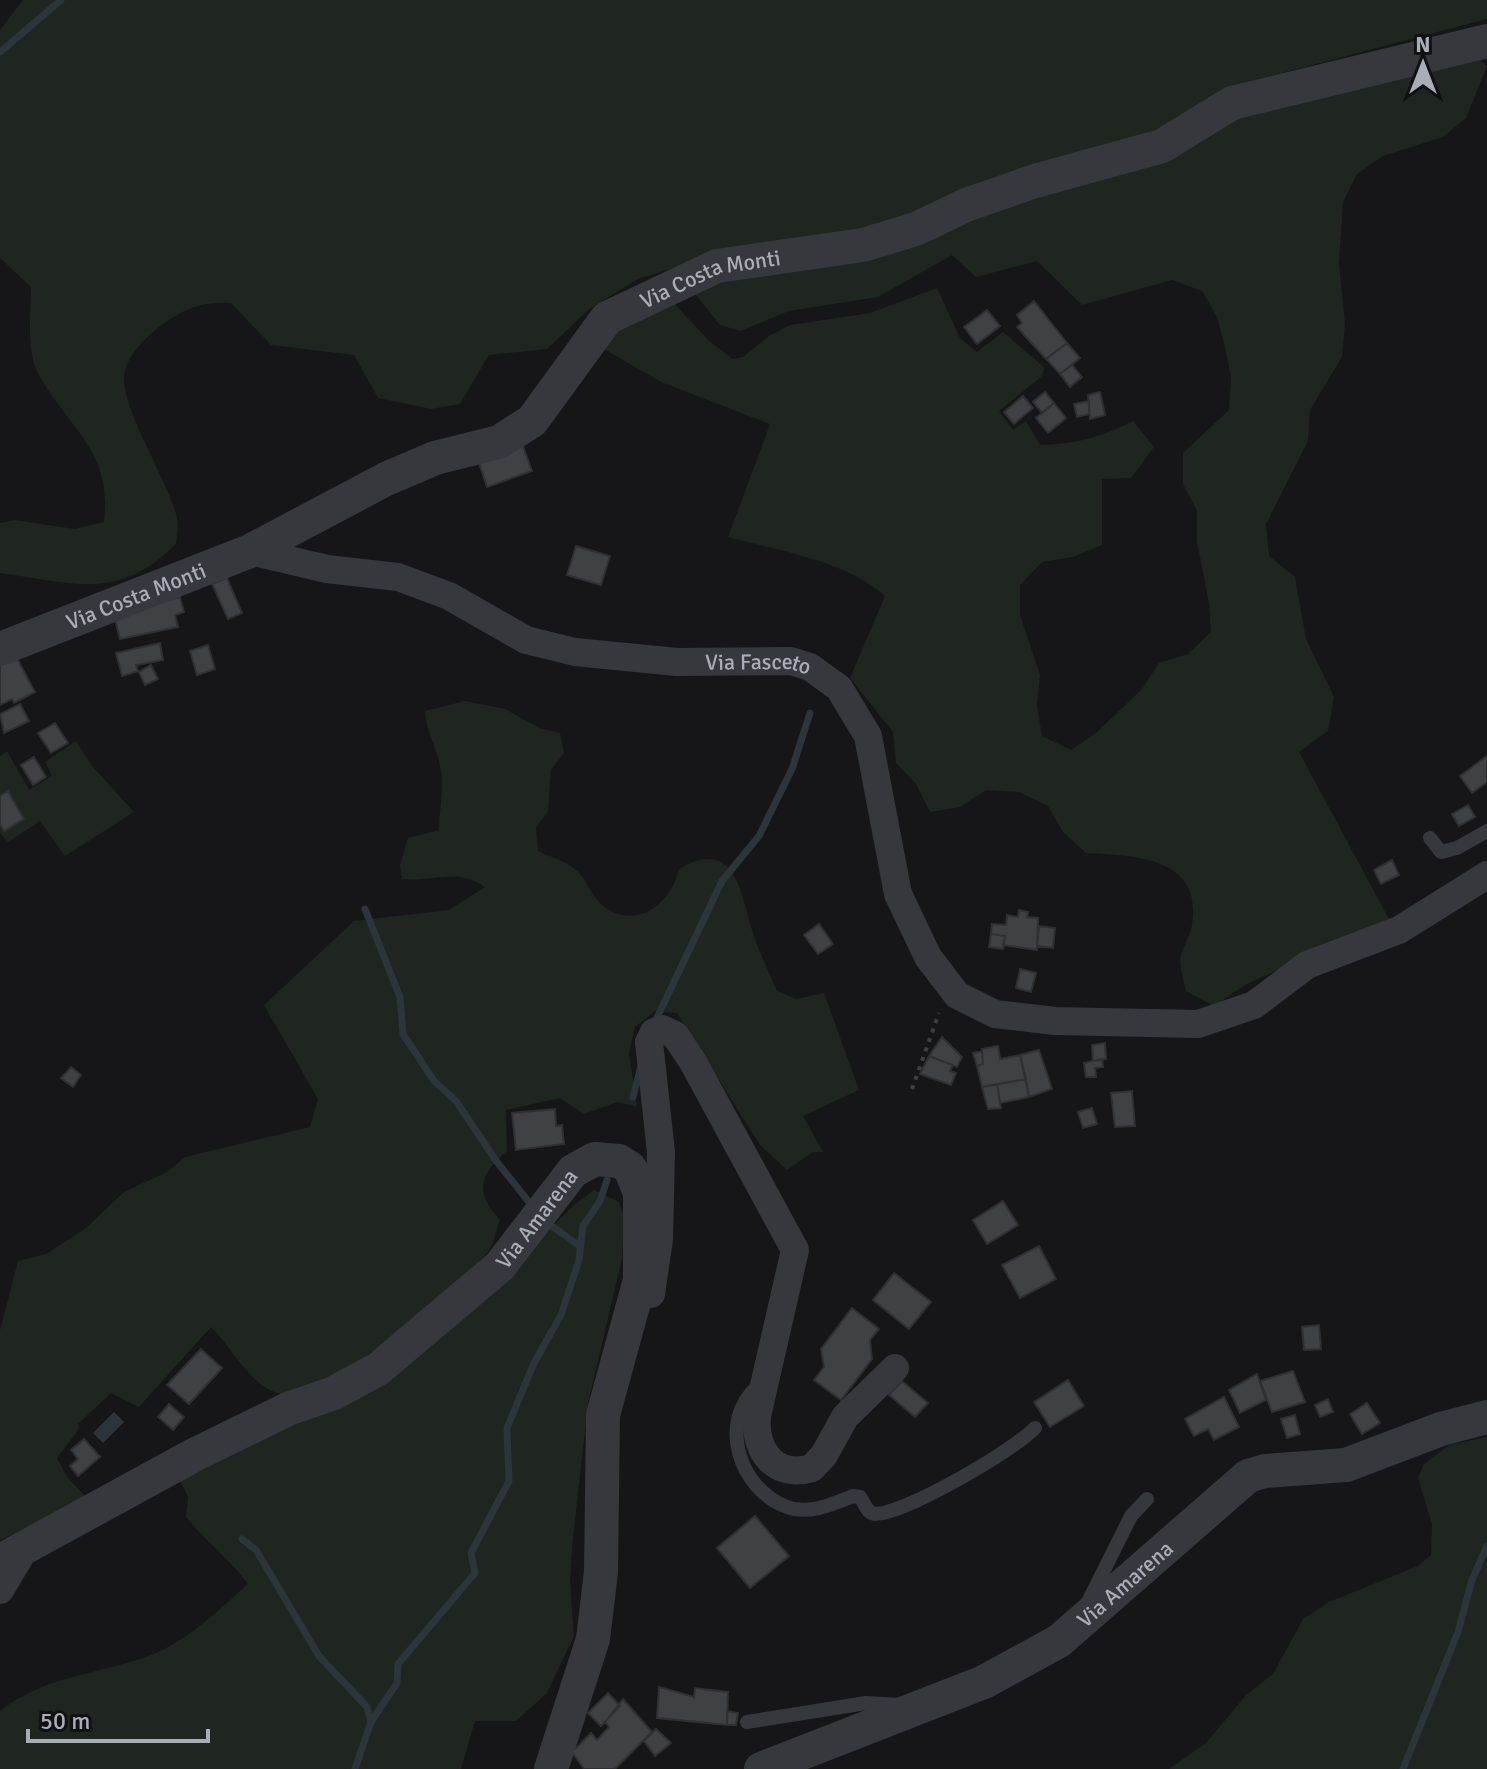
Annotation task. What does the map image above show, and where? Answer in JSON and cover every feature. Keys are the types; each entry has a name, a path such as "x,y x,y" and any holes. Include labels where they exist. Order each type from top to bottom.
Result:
{"street":[{"name":"Via Costa Monti","path":"0,649 250,551 435,458 499,442 532,421 607,318 717,266 863,245 916,229 966,205 1035,181 1162,146 1232,103 1487,41"},
{"name":"Via Fasceto","path":"250,551 327,569 398,577 449,596 526,640 575,652 677,662 791,661 810,667 839,688 868,736 898,894 942,979 957,995 981,1010 1055,1021 1198,1024 1254,1005 1307,965 1399,930 1487,875"},
{"path":"626,1329 637,1326 650,1298 659,1239 659,1113 649,1042 654,1032 662,1029 675,1035 693,1062 795,1250 756,1428 764,1457 776,1466 800,1472 819,1463 845,1417 895,1368"},
{"name":"Via Amarena","path":"12,1554 194,1455 288,1409 334,1393 378,1369 500,1266 573,1171 601,1158 630,1168 640,1193 640,1280 603,1415 601,1572 595,1628 551,1769"},
{"name":"Via Amarena","path":"761,1769 984,1682 1059,1641 1248,1476 1265,1471 1346,1465 1441,1429 1487,1417"},
{"path":"0,1590 12,1554"}],"lane":[{"path":"1430,838 1441,852 1449,852 1487,831"},
{"path":"765,1381 740,1409 736,1433 738,1453 749,1477 764,1494 788,1508 810,1510 853,1496 860,1497 867,1511 874,1514 890,1510 976,1469 1024,1439 1035,1428"},
{"path":"1080,1623 1095,1584 1131,1516 1147,1499"},
{"path":"747,1722 866,1703 917,1707"}],"path":[{"path":"912,1089 935,1028 942,979"}],"shaded area":[{"path":"23,0 1487,0 1487,19 1224,88 1152,134 910,222 716,255 638,279 589,309 547,349 489,355 460,404 431,409 378,398 354,355 271,345 231,303 210,303 184,311 147,337 132,355 124,376 130,406 176,514 176,544 155,562 134,574 114,581 72,584 0,573 0,523 15,520 75,529 104,522 105,497 95,458 34,364 30,331 31,287 0,258 0,30"},
{"path":"1475,56 1487,66 1466,118 1443,137 1383,156 1357,174 1343,202 1339,263 1345,324 1342,357 1310,410 1308,441 1266,524 1269,556 1295,577 1306,639 1334,697 1328,731 1299,752 1389,919 1245,985 1214,1006 1186,991 1180,960 1191,930 1193,906 1188,888 1178,874 1146,859 1086,853 1063,832 1048,806 1019,792 986,790 960,807 930,812 916,784 896,763 893,732 850,678 885,596 869,584 831,565 728,537 770,424 661,382 597,345 615,320 672,301 708,340 733,359 743,357 769,336 790,325 870,313 937,288 960,338 977,352 1003,332 1045,368 1041,377 999,411 1013,430 1026,421 1040,445 1088,439 1133,421 1154,447 1131,478 1102,479 1102,545 1073,557 1042,562 1020,585 1020,615 1040,675 1037,706 1042,736 1071,750 1097,732 1142,689 1159,663 1188,654 1211,632 1209,603 1197,542 1197,511 1183,484 1183,453 1229,410 1231,378 1217,317 1202,291 1172,280 1082,305 1037,261 976,277 952,255 878,297 789,311 740,331 720,325 691,289 966,217 1245,112"},
{"path":"465,701 505,709 540,728 560,733 564,753 551,770 548,811 536,828 538,851 576,870 602,905 615,913 639,915 660,903 675,882 679,869 713,859 724,864 739,886 755,940 777,991 796,999 824,993 859,1090 803,1116 823,1152 813,1152 787,1170 760,1145 677,1013 655,1011 635,1027 629,1053 637,1107 617,1102 584,1114 560,1098 506,1110 507,1151 490,1168 483,1184 486,1200 500,1220 493,1242 471,1270 420,1315 357,1362 327,1380 301,1392 281,1394 270,1390 251,1375 211,1327 139,1407 111,1393 78,1424 79,1429 57,1458 68,1478 87,1498 79,1506 0,1540 0,1330 18,1261 46,1254 86,1228 124,1192 167,1172 185,1157 310,1127 318,1099 264,1005 354,921 449,910 485,887 454,876 402,879 400,865 408,838 439,830 441,774 425,711"},
{"path":"76,741 93,767 134,812 65,856 40,821 8,842 0,833 0,756 7,751 29,790 52,776 45,762"},
{"path":"594,1190 619,1202 624,1216 622,1259 588,1403 570,1580 574,1636 547,1693 516,1721 475,1721 461,1769 0,1769 0,1711 51,1684 143,1658 172,1645 199,1627 248,1584 186,1517 188,1497 179,1479 291,1419 334,1411 391,1379 481,1298 573,1206"},
{"path":"114,1412 124,1422 103,1443 93,1433"},
{"path":"1487,1437 1487,1769 1169,1769 1206,1743 1246,1695 1273,1674 1303,1619 1329,1602 1418,1566 1431,1555 1432,1524 1418,1478 1424,1464 1449,1445"}],"building":[{"path":"1034,301 1067,343 1046,359 1017,327 1022,323 1017,315"},
{"path":"987,310 1000,326 977,344 964,327"},
{"path":"1067,343 1080,358 1060,374 1046,359"},
{"path":"1072,365 1082,377 1070,387 1060,374"},
{"path":"1045,392 1054,403 1042,413 1033,402"},
{"path":"1100,392 1105,415 1090,419 1088,395"},
{"path":"1023,396 1033,408 1014,424 1004,412"},
{"path":"1089,401 1089,414 1077,417 1074,404"},
{"path":"1054,403 1066,418 1048,433 1036,418"},
{"path":"522,444 532,471 487,487 478,460"},
{"path":"576,546 610,556 601,585 567,575"},
{"path":"227,578 242,613 228,619 212,584"},
{"path":"180,597 184,612 175,615 178,627 120,639 114,615"},
{"path":"160,643 163,660 136,665 138,671 122,676 116,653"},
{"path":"208,645 215,669 197,675 190,651"},
{"path":"13,651 35,692 14,703 12,699 0,705 0,658"},
{"path":"151,665 158,679 145,685 139,672"},
{"path":"20,704 29,721 4,733 0,714"},
{"path":"55,723 68,743 51,753 38,733"},
{"path":"1487,756 1487,782 1472,793 1460,776"},
{"path":"34,757 46,777 33,785 21,765"},
{"path":"8,791 24,819 4,831 0,824 0,796"},
{"path":"1468,805 1475,817 1459,826 1452,814"},
{"path":"1392,860 1399,875 1381,884 1374,870"},
{"path":"1019,910 1028,912 1027,917 1038,918 1037,950 1003,945 1005,936 991,934 992,924 1006,925 1007,915 1018,917"},
{"path":"819,924 833,944 818,954 804,935"},
{"path":"1039,926 1055,928 1053,948 1037,946"},
{"path":"991,934 1005,936 1003,949 989,947"},
{"path":"1020,969 1036,973 1031,992 1016,988"},
{"path":"942,1037 962,1057 957,1067 929,1056"},
{"path":"1105,1043 1106,1059 1093,1061 1092,1045"},
{"path":"998,1046 1000,1059 1020,1055 1026,1079 982,1087 977,1066 983,1064 982,1049"},
{"path":"1039,1050 1052,1089 1029,1097 1020,1055"},
{"path":"982,1051 983,1064 977,1066 973,1053"},
{"path":"929,1056 953,1065 950,1071 956,1073 951,1085 920,1074"},
{"path":"1102,1059 1103,1067 1095,1068 1096,1077 1086,1077 1084,1063"},
{"path":"71,1067 81,1075 73,1087 61,1078"},
{"path":"1026,1079 1029,1097 1000,1103 997,1084"},
{"path":"997,1084 1001,1108 988,1109 982,1087"},
{"path":"1132,1091 1135,1126 1115,1127 1111,1093"},
{"path":"1092,1108 1097,1124 1083,1128 1078,1112"},
{"path":"555,1109 556,1126 562,1125 564,1144 516,1150 512,1113"},
{"path":"1003,1201 1018,1225 987,1244 973,1220"},
{"path":"1039,1246 1056,1279 1020,1298 1002,1265"},
{"path":"894,1273 931,1302 909,1329 873,1300"},
{"path":"852,1308 879,1329 870,1340 872,1359 841,1400 814,1380 824,1367 821,1349"},
{"path":"1319,1325 1321,1349 1304,1350 1302,1327"},
{"path":"201,1349 222,1368 189,1404 167,1385"},
{"path":"1293,1371 1305,1402 1272,1412 1260,1381"},
{"path":"1257,1374 1266,1400 1240,1413 1229,1390"},
{"path":"1068,1380 1084,1406 1050,1427 1034,1402"},
{"path":"902,1381 928,1403 915,1417 889,1395"},
{"path":"1224,1397 1239,1427 1214,1440 1208,1429 1194,1436 1185,1419"},
{"path":"1328,1399 1333,1412 1320,1417 1315,1405"},
{"path":"1367,1403 1380,1423 1362,1434 1350,1414"},
{"path":"169,1404 184,1417 173,1430 158,1417"},
{"path":"1295,1415 1300,1434 1287,1438 1281,1419"},
{"path":"84,1439 100,1457 78,1476 70,1466 78,1459 71,1450"},
{"path":"755,1516 789,1556 750,1588 717,1548"},
{"path":"659,1687 694,1697 695,1688 728,1692 727,1725 657,1718"},
{"path":"608,1693 620,1706 601,1726 588,1713"},
{"path":"623,1699 652,1732 615,1769 584,1769 572,1752 591,1733 597,1740 609,1727 605,1722"},
{"path":"727,1711 738,1713 736,1725 727,1725"},
{"path":"656,1729 671,1743 655,1756 644,1741"}],"waterway":[{"path":"0,52 61,0"},
{"path":"654,1024 722,881 759,836 792,769 810,713"},
{"path":"365,909 400,997 403,1034 434,1081 456,1101 497,1162 533,1207"},
{"path":"633,1097 641,1066"},
{"path":"355,1769 371,1722 397,1683 398,1664 475,1573 471,1553 509,1481 507,1428 534,1363 561,1315 579,1260 583,1226 600,1201 607,1180"},
{"path":"546,1222 580,1246"},
{"path":"242,1539 256,1550 319,1656 367,1707 371,1722"},
{"path":"1403,1769 1458,1632 1472,1580 1487,1546"}]}
